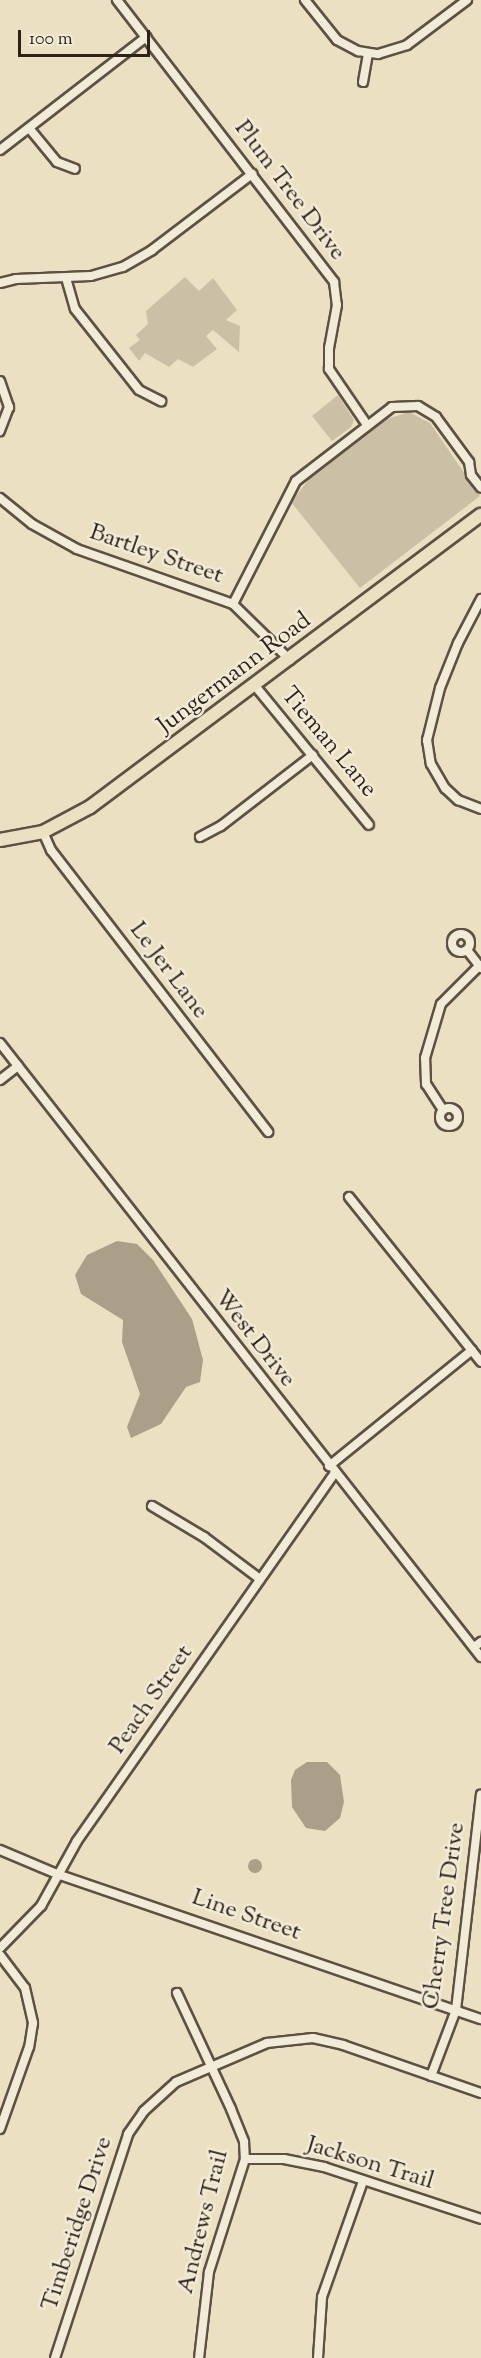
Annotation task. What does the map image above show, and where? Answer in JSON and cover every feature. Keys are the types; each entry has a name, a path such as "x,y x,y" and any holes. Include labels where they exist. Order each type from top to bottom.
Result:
{"main road":[{"name":"Jungermann Road","path":"0,840 43,832 90,807 256,687 481,515"}],"street":[{"name":"Plum Tree Drive","path":"117,0 334,282 337,305 329,348 329,369 367,425"},
{"path":"305,0 337,40 368,54 387,53 407,45 467,0"},
{"path":"0,150 146,37"},
{"path":"363,82 368,54"},
{"path":"29,128 57,162 75,169"},
{"path":"0,284 16,279 91,276 136,260 252,174"},
{"path":"66,278 75,309 139,390 160,401"},
{"path":"0,381 8,396 9,416 0,431"},
{"path":"233,604 296,482 392,407 418,406 436,417 469,462 471,475 481,488"},
{"path":"469,462 481,467"},
{"name":"Bartley Street","path":"0,498 45,532 77,549 233,604 290,660"},
{"path":"481,599 444,679 427,740 431,764 445,788 458,800 481,809"},
{"name":"Tieman Lane","path":"256,687 369,825"},
{"path":"200,837 221,826 314,755"},
{"name":"Le Jer Lane","path":"43,832 51,850 268,1132"},
{"path":"443,1110 426,1084 425,1058 444,999 480,967 467,950"},
{"name":"West Drive","path":"0,1043 332,1469 477,1644 481,1657"},
{"path":"0,1080 18,1066"},
{"path":"349,1197 481,1362"},
{"name":"Peach Street","path":"0,1948 34,1914 57,1874 260,1579 332,1469 472,1350"},
{"path":"152,1506 204,1537 260,1579"},
{"name":"Cherry Tree Drive","path":"431,2076 456,2010 481,1794"},
{"name":"Line Street","path":"0,1850 57,1874 481,2019"},
{"path":"0,1955 25,1988 33,2023 29,2047 0,2129"},
{"name":"Andrews Trail","path":"177,1993 244,2142 245,2159 209,2272 200,2358"},
{"name":"Timberidge Drive","path":"55,2358 128,2134 161,2094 211,2066 267,2043 313,2038 343,2045 481,2093"},
{"name":"Jackson Trail","path":"245,2159 284,2158 481,2220"},
{"path":"318,2358 322,2297 363,2181"}],"shaded area":[{"path":"185,277 199,291 213,278 237,310 226,320 240,326 239,352 213,330 206,336 217,349 193,367 178,359 169,367 145,353 139,361 129,348 140,340 136,335 148,324 146,311"},
{"path":"338,395 354,420 351,427 332,441 312,416"},
{"path":"409,412 430,423 480,496 360,588 291,502 310,478 387,419"},
{"path":"117,1241 137,1244 153,1260 192,1319 203,1360 200,1382 186,1387 161,1424 131,1438 127,1427 140,1394 122,1342 123,1320 81,1294 75,1275 87,1255"},
{"path":"307,1762 327,1762 340,1775 344,1802 340,1818 325,1831 306,1828 292,1807 291,1780 295,1770"},
{"path":"252,1859 258,1859 262,1866 258,1873 252,1873 248,1869 248,1863"}]}
